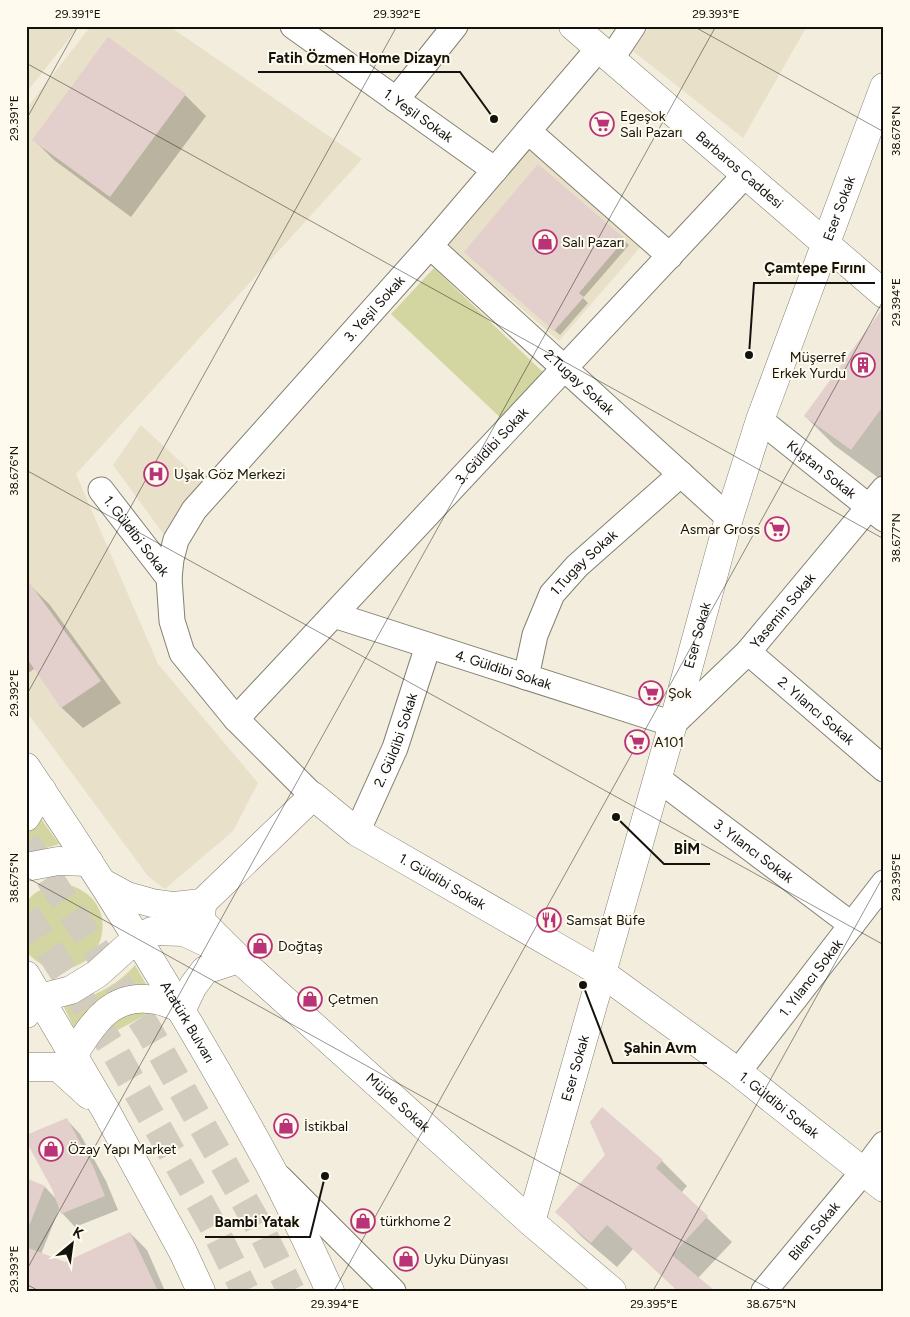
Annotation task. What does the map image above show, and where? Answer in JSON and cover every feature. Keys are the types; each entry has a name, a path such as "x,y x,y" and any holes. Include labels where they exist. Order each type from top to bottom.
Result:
{"main road":[{"name":"Barbaros Caddesi","path":"573,26 826,242 884,294"},
{"name":"Eser Sokak","path":"531,1222 656,778 673,724 729,518 760,420 884,87"},
{"name":"Atatürk Bulvarı","path":"26,767 104,884 182,1009 272,1170 330,1291"},
{"path":"26,818 42,790"},
{"name":"1. Güldibi Sokak","path":"313,796 357,832 602,973 738,1072 873,1180"},
{"path":"104,884 127,896 152,903 174,906 202,903 313,796"},
{"path":"26,867 58,861 89,862"},
{"name":"Müjde Sokak","path":"202,903 201,921 239,959 531,1222 612,1291"},
{"path":"201,1291 183,1252 74,1054 31,996 71,990 97,974 138,938 152,931 184,932 239,959"},
{"path":"74,1054 89,1029 117,1003 135,998 157,1000 182,1009 193,986 205,970 239,959"},
{"path":"26,1067 58,1067 106,1111"}],"street":[{"name":"1. Yeşil Sokak","path":"292,26 495,170"},
{"path":"396,100 455,26"},
{"name":"3. Yeşil Sokak","path":"169,578 176,540 194,510 430,246 528,131 633,26"},
{"path":"528,131 670,256"},
{"name":"3. Güldibi Sokak","path":"236,719 746,174"},
{"name":"2.Tugay Sokak","path":"430,246 729,518"},
{"name":"Kuştan Sokak","path":"760,420 879,505"},
{"name":"1.Tugay Sokak","path":"526,677 536,635 552,594 577,566 681,474"},
{"name":"1. Güldibi Sokak","path":"101,490 169,578 172,621 182,653 236,719 313,796"},
{"name":"Yasemin Sokak","path":"673,724 748,652 879,505"},
{"name":"4. Güldibi Sokak","path":"334,615 673,724"},
{"name":"2. Güldibi Sokak","path":"357,832 395,748 428,646"},
{"name":"2. Yılancı Sokak","path":"748,652 884,769"},
{"name":"3. Yılancı Sokak","path":"656,778 852,925"},
{"name":"1. Yılancı Sokak","path":"738,1072 884,883"},
{"name":"Bilen Sokak","path":"764,1291 873,1180 884,1144"},
{"path":"272,1170 393,1291"}],"shaded area":[{"path":"26,26 79,26 26,93"},
{"path":"91,26 169,26 362,159 76,474 158,664 258,783 233,831 165,889 148,876 26,711 26,109"},
{"path":"650,26 807,26 743,138 633,51"},
{"name":"Salı Pazarı","path":"530,144 644,243 559,341 445,242"},
{"name":"Uşak Göz Merkezi","path":"141,425 203,483 165,536 113,465"}],"green space":[{"path":"434,268 548,377 505,422 391,314"},
{"path":"39,816 59,844 26,854 26,836"},
{"path":"60,884 73,886 89,896 98,907 102,921 102,935 97,948 88,959 75,966 59,969 49,968 41,964 26,951 26,902 41,890"},
{"path":"135,965 151,993 76,1032 64,1007 111,985 128,973"},
{"path":"155,1010 97,1041 108,1016"}],"building":[{"path":"108,37 186,94 110,197 32,140"},
{"name":"Salı Pazarı","path":"538,164 625,239 579,293 584,297 554,331 464,252"},
{"name":"Müşerref Erkek Yurdu","path":"882,309 884,309 884,405 851,450 804,416"},
{"path":"26,578 101,681 61,708 26,657"},
{"path":"602,1107 663,1160 656,1168 708,1216 672,1255 715,1291 678,1291 607,1225 591,1243 555,1212 605,1155 590,1122"},
{"path":"67,1118 93,1166 105,1196 61,1214 52,1189 26,1141 26,1135"},
{"path":"26,1178 45,1186 27,1231 26,1231"},
{"path":"130,1232 158,1291 26,1291 26,1247 65,1262"}],"tunnel":[{"path":"26,842 149,1031 262,1232 291,1291"},
{"path":"26,914 115,1052 213,1226 245,1291"}],"place":[{"name":"Fatih Özmen Home Dizayn","path":"494,119"},
{"name":"Egeşok Salı Pazarı","path":"602,124"},
{"name":"Salı Pazarı","path":"545,242"},
{"name":"Çamtepe Fırını","path":"749,355"},
{"name":"Müşerref Erkek Yurdu","path":"863,365"},
{"name":"Uşak Göz Merkezi","path":"156,474"},
{"name":"Asmar Gross","path":"777,529"},
{"name":"Şok","path":"651,693"},
{"name":"A101","path":"637,742"},
{"name":"BİM","path":"616,817"},
{"name":"Samsat Büfe","path":"549,920"},
{"name":"Doğtaş","path":"260,946"},
{"name":"Şahin Avm","path":"583,985"},
{"name":"Çetmen","path":"310,999"},
{"name":"İstikbal","path":"286,1126"},
{"name":"Özay Yapı Market","path":"51,1149"},
{"name":"Bambi Yatak","path":"325,1176"},
{"name":"türkhome 2","path":"363,1221"},
{"name":"Uyku Dünyası","path":"406,1259"}]}
